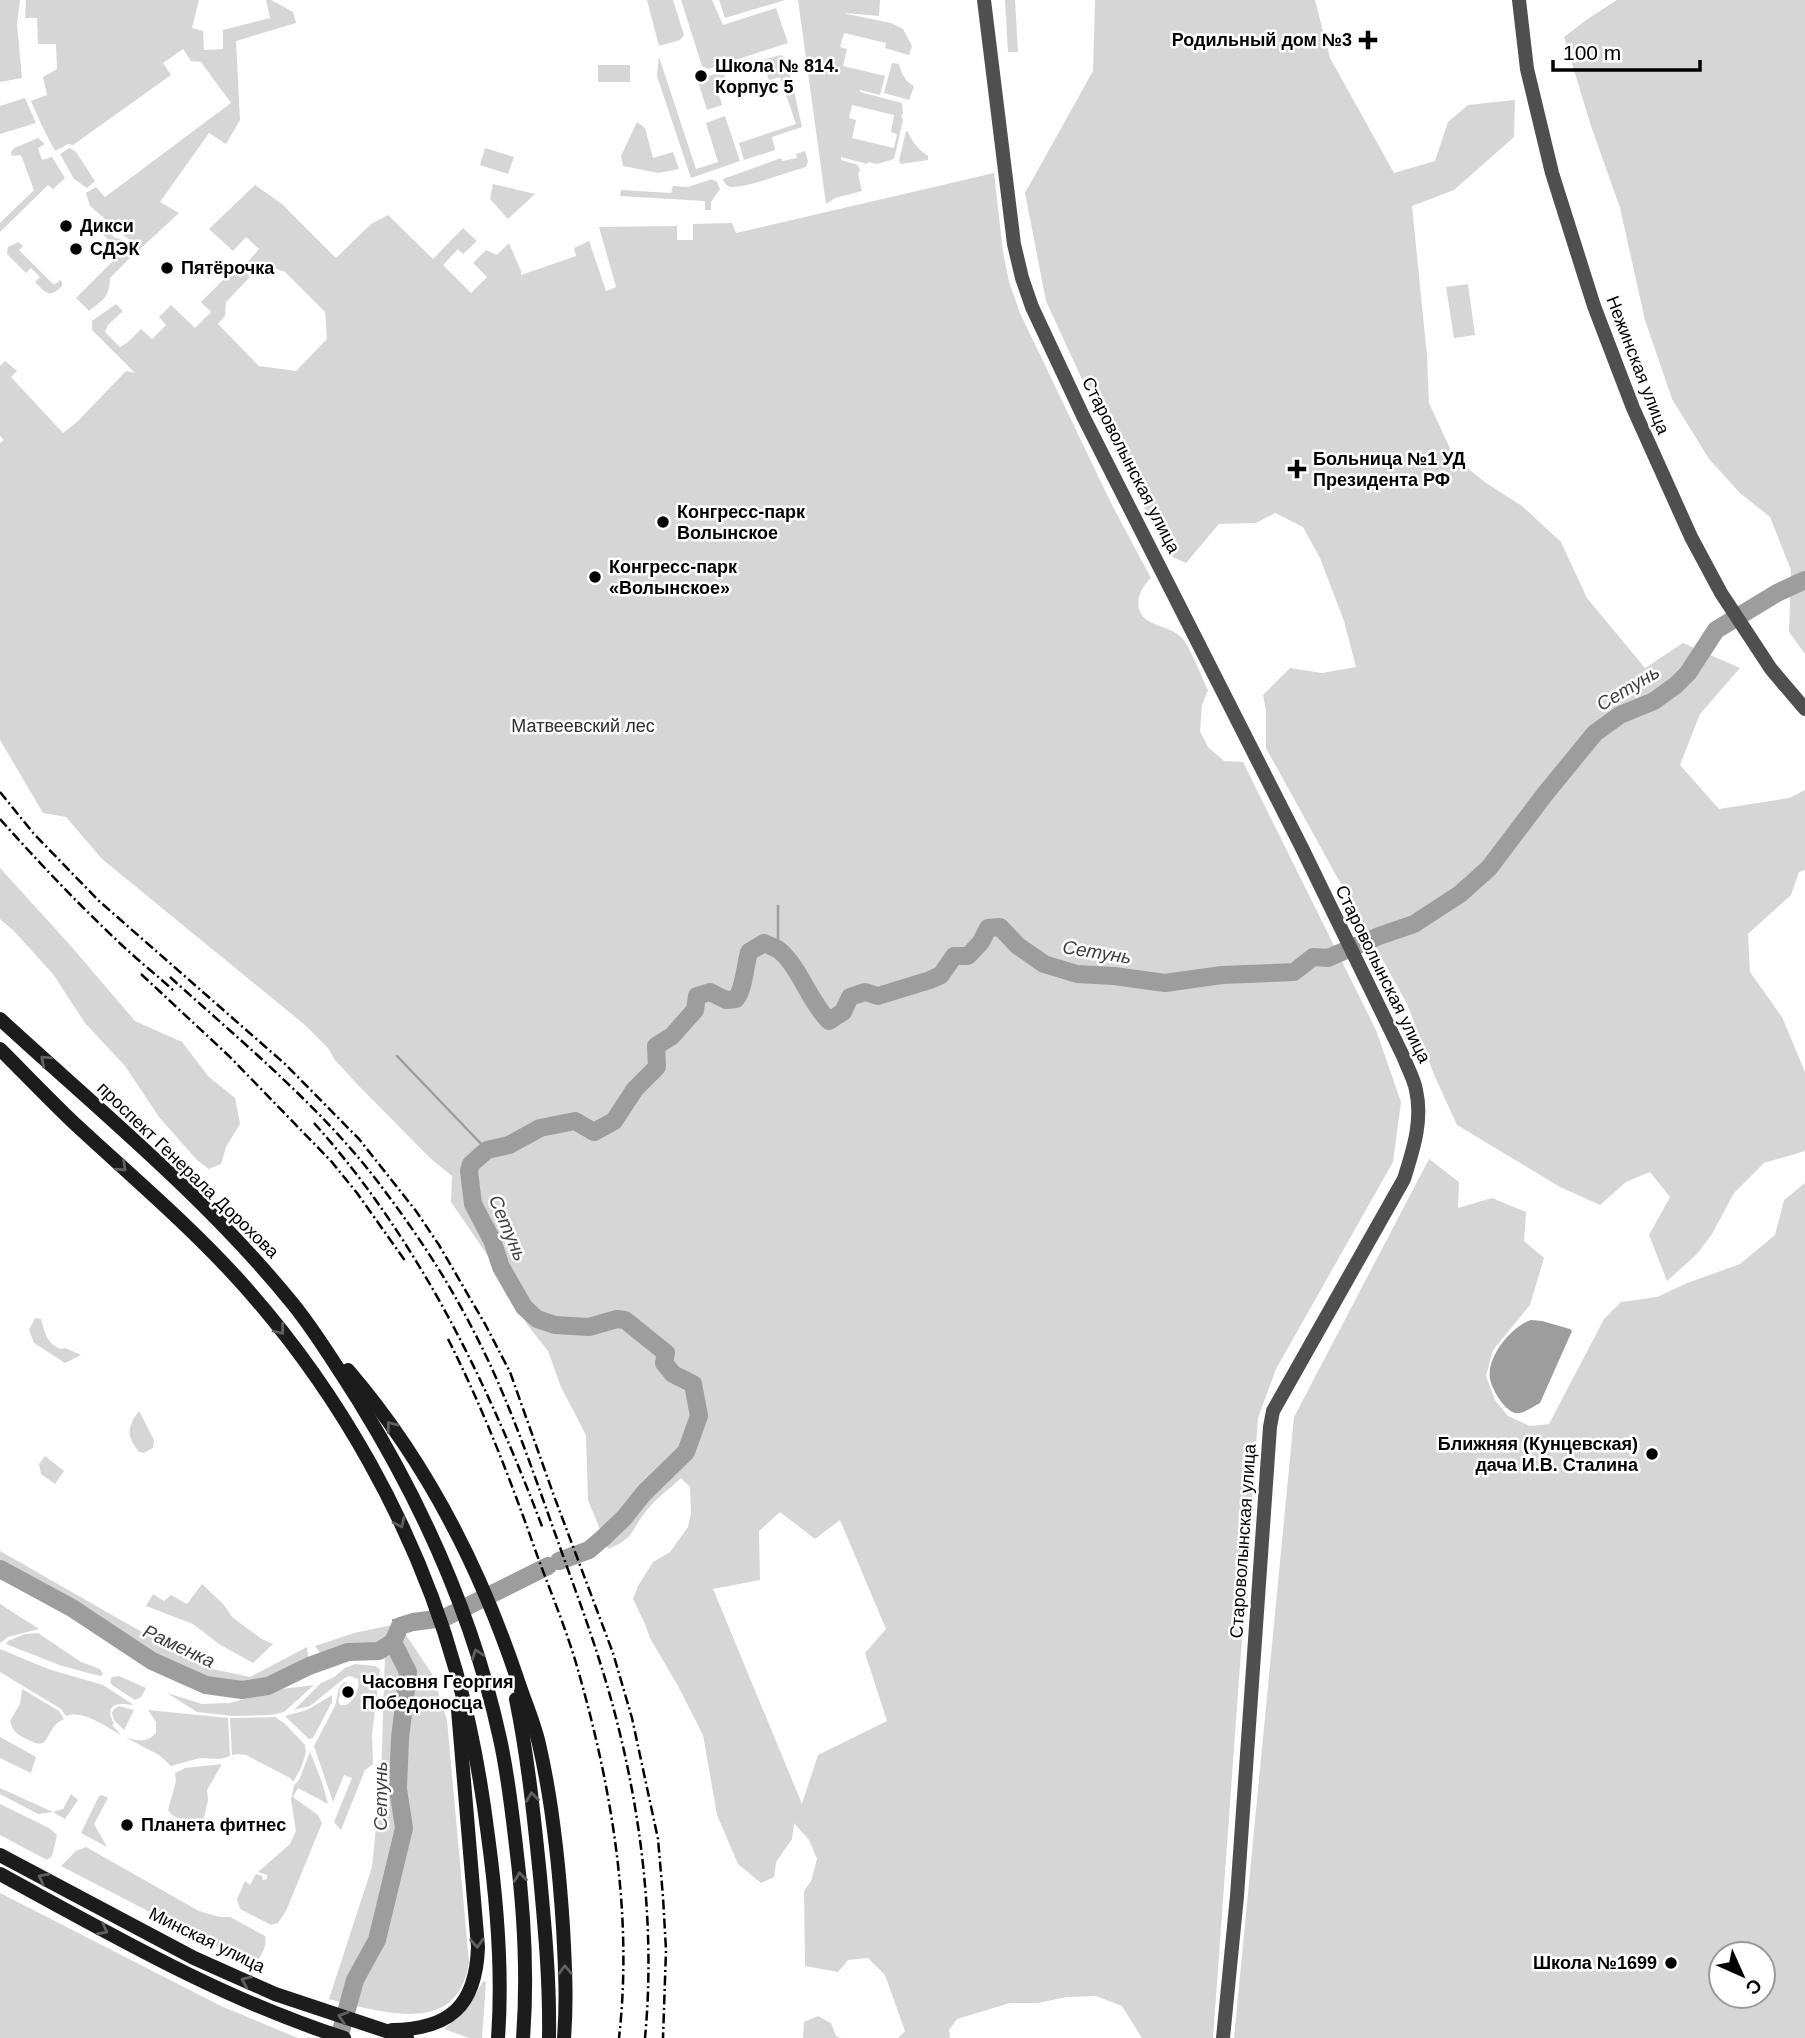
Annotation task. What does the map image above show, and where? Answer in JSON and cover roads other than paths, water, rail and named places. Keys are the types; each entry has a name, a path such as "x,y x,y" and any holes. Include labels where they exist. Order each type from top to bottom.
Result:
{"main road":[{"name":"проспект Генерала Дорохова","path":"0,1019 167,1171 263,1268 317,1334 389,1451 419,1509 450,1578 483,1672 506,1769 521,1888 525,1987 523,2038"},
{"path":"0,1049 206,1245 239,1280 297,1351 365,1454 401,1524 427,1585 456,1671 474,1745 493,1876 499,1946 498,2038"},
{"path":"317,1334 399,1436 459,1535 495,1615 510,1656 538,1741 555,1840 565,1972 564,2038"},
{"path":"510,1656 533,1805 549,1974 548,2038"},
{"path":"380,2029 409,2029 434,2024 447,2018 467,1997 477,1969 478,1947 462,1777 456,1671"},
{"name":"Минская улица","path":"0,1855 194,1958 275,1994 407,2038"},
{"path":"0,1874 188,1974 258,2007 344,2038"}],"street":[{"name":"Староволынская улица","path":"985,0 1014,244 1032,307 1083,416 1210,664 1404,1058 1416,1087 1420,1115 1415,1145 1404,1180 1273,1411 1237,1896 1223,2038"},
{"name":"Нежинская улица","path":"1519,0 1527,69 1552,173 1594,306 1633,408 1691,537 1721,593 1753,643 1805,709"}],"waterway":[{"name":"Сетунь","path":"559,1561 589,1550 624,1518 644,1493 686,1452 699,1416 693,1384 673,1374 664,1363 666,1353 625,1320 617,1319 589,1327 555,1325 537,1319 524,1307 501,1267 492,1240 473,1204 469,1171 471,1164 487,1150 509,1145 540,1128 575,1121 594,1132 614,1121 635,1089 657,1067 656,1046 672,1036 695,1010 697,996 710,992 726,1000 736,999 743,983 749,952 764,943 787,958 829,1021 843,1012 850,997 865,992 878,996 941,975 954,956 968,956 981,942 988,928 1000,927 1018,946 1044,964 1077,974 1165,983 1222,975 1294,972 1313,957 1328,958 1414,924 1460,894 1489,868 1595,733 1620,715 1654,701 1676,685 1688,673 1716,630 1777,593 1805,580"},
{"path":"778,906 778,949"},
{"path":"397,1056 487,1150"},
{"name":"Сетунь","path":"339,2038 355,1980 377,1940 404,1828 398,1789 400,1738 408,1672 393,1642 400,1626 444,1618 548,1566"},
{"name":"Раменка","path":"0,1569 72,1608 152,1661 206,1685 242,1690 268,1686 309,1666 348,1652 379,1651 393,1642"},
{"path":"393,1620 400,1626"}],"railway":[{"path":"0,792 34,834 99,901 285,1064 359,1139 416,1211 485,1324 510,1372 613,1653 632,1718 658,1839 666,1950 663,2038"},
{"path":"0,819 93,917 174,991"},
{"path":"141,974 229,1056 331,1161 406,1262"},
{"path":"170,977 283,1079 361,1160 442,1274 496,1378 528,1457 588,1626 612,1702 623,1749 641,1845 646,1893 648,1990 645,2038"},
{"path":"314,1123 352,1168 386,1215 447,1315 499,1420 543,1529"},
{"path":"448,1339 485,1418 517,1500 569,1641 590,1715 610,1806 621,1898 623,1991 619,2038"}],"place":[{"name":"Родильный дом №3","path":"1368,40"},
{"name":"Школа № 814. Корпус 5","path":"701,76"},
{"name":"Дикси","path":"66,226"},
{"name":"СДЭК","path":"76,249"},
{"name":"Пятёрочка","path":"167,268"},
{"name":"Больница №1 УД Президента РФ","path":"1297,469"},
{"name":"Конгресс-парк Волынское","path":"663,522"},
{"name":"Конгресс-парк «Волынское»","path":"595,577"},
{"name":"Ближняя (Кунцевская) дача И.В. Сталина","path":"1652,1454"},
{"name":"Часовня Георгия Победоносца","path":"348,1692"},
{"name":"Планета фитнес","path":"127,1825"},
{"name":"Школа №1699","path":"1671,1963"}],"park label":[{"name":"Матвеевский лес","path":"583,726"}]}
